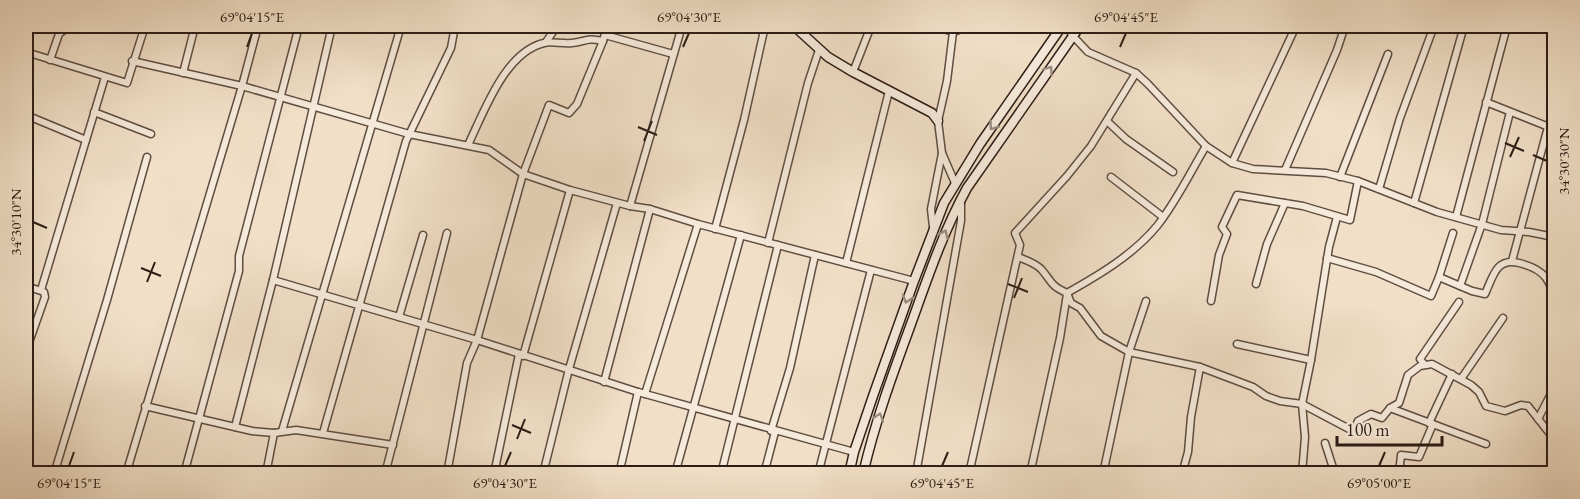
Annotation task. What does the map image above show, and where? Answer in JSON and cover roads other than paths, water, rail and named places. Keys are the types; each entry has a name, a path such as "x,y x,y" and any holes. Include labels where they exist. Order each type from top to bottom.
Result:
{"main road":[{"path":"794,26 819,50 852,72 932,113 938,121"},
{"path":"849,474 854,452 944,203 955,183 1064,26"},
{"path":"864,471 879,417 935,254 955,210 1080,26"},
{"path":"944,203 955,210"}],"street":[{"path":"50,60 59,34 69,26"},
{"path":"26,52 126,83 145,26"},
{"path":"183,74 195,26"},
{"path":"126,474 258,26"},
{"path":"184,474 239,271 239,256 299,26"},
{"path":"235,426 315,107 332,26"},
{"path":"282,431 401,26"},
{"path":"323,433 409,134 451,48 455,26"},
{"path":"546,42 557,26"},
{"path":"447,474 467,363 477,340 523,174 549,105 569,113 577,104 607,26"},
{"path":"630,206 682,26"},
{"path":"715,229 744,120 765,26"},
{"path":"852,72 871,26"},
{"path":"934,26 953,32 970,26"},
{"path":"1064,26 1088,52 1136,73 1206,146 1232,163 1253,169 1326,173 1358,181 1414,203 1501,230 1554,237"},
{"path":"1232,163 1296,26"},
{"path":"1285,170 1337,50 1345,26"},
{"path":"1379,189 1400,118 1434,26"},
{"path":"1414,203 1464,26"},
{"path":"1456,217 1507,26"},
{"path":"953,32 947,81 938,121 942,153 955,183"},
{"path":"468,145 495,91 514,61 530,48 546,42 574,44 590,38 604,38 673,54"},
{"path":"768,243 808,83 819,50"},
{"path":"1340,177 1388,54"},
{"path":"132,61 242,86 409,134 489,150 523,174 570,190 650,209 715,229 914,281"},
{"path":"969,474 1018,257 1020,245 1015,233 1067,176 1108,122 1136,73"},
{"path":"40,290 105,77"},
{"path":"846,263 889,91"},
{"path":"1486,102 1551,128 1512,261"},
{"path":"94,112 151,134"},
{"path":"1460,286 1482,224 1510,112"},
{"path":"26,115 86,140"},
{"path":"1108,122 1126,139 1173,172"},
{"path":"1067,293 1098,276 1138,246 1163,217 1206,146"},
{"path":"933,229 931,209 942,153"},
{"path":"54,474 107,300 147,157"},
{"path":"1111,177 1163,217"},
{"path":"1211,301 1219,255 1227,234 1222,226 1237,195 1303,206 1350,220 1358,181"},
{"path":"494,474 521,355 570,190"},
{"path":"916,474 961,221 961,200"},
{"path":"543,474 569,369 617,202"},
{"path":"1256,284 1267,244 1285,203"},
{"path":"604,382 650,209"},
{"path":"1302,474 1305,437 1302,404 1327,258 1337,217"},
{"path":"645,394 698,224"},
{"path":"385,474 447,233"},
{"path":"1327,258 1376,272 1431,296 1453,233"},
{"path":"399,317 423,235"},
{"path":"675,474 741,235"},
{"path":"721,474 778,245"},
{"path":"764,474 815,255"},
{"path":"1018,257 1041,269 1048,280 1067,293 1071,303 1080,308 1101,336 1129,352 1200,367 1253,387 1273,398 1302,404 1353,430 1358,421 1371,414 1382,418 1390,408 1399,403 1408,375 1424,364 1432,364 1479,392 1486,406 1505,411 1521,405 1527,406 1554,439"},
{"path":"1439,277 1485,294 1497,269 1505,262 1512,261 1530,266 1544,274 1552,287 1551,322 1554,339"},
{"path":"819,474 871,270"},
{"path":"273,280 477,340 604,382 854,452"},
{"path":"26,286 44,292 45,297 26,351"},
{"path":"1030,474 1060,338 1067,293"},
{"path":"1103,474 1129,352 1146,301"},
{"path":"1424,364 1420,359 1459,302"},
{"path":"1461,380 1503,318"},
{"path":"1237,344 1311,360"},
{"path":"1200,367 1191,417 1188,452 1182,473 1201,474"},
{"path":"1399,474 1401,455 1419,457 1452,374"},
{"path":"1538,419 1554,388"},
{"path":"619,474 638,392"},
{"path":"145,406 252,431 274,433 296,430 393,445"},
{"path":"1390,408 1486,444"},
{"path":"266,474 274,433"},
{"path":"1325,443 1335,474"},
{"path":"864,471 885,474"}]}
